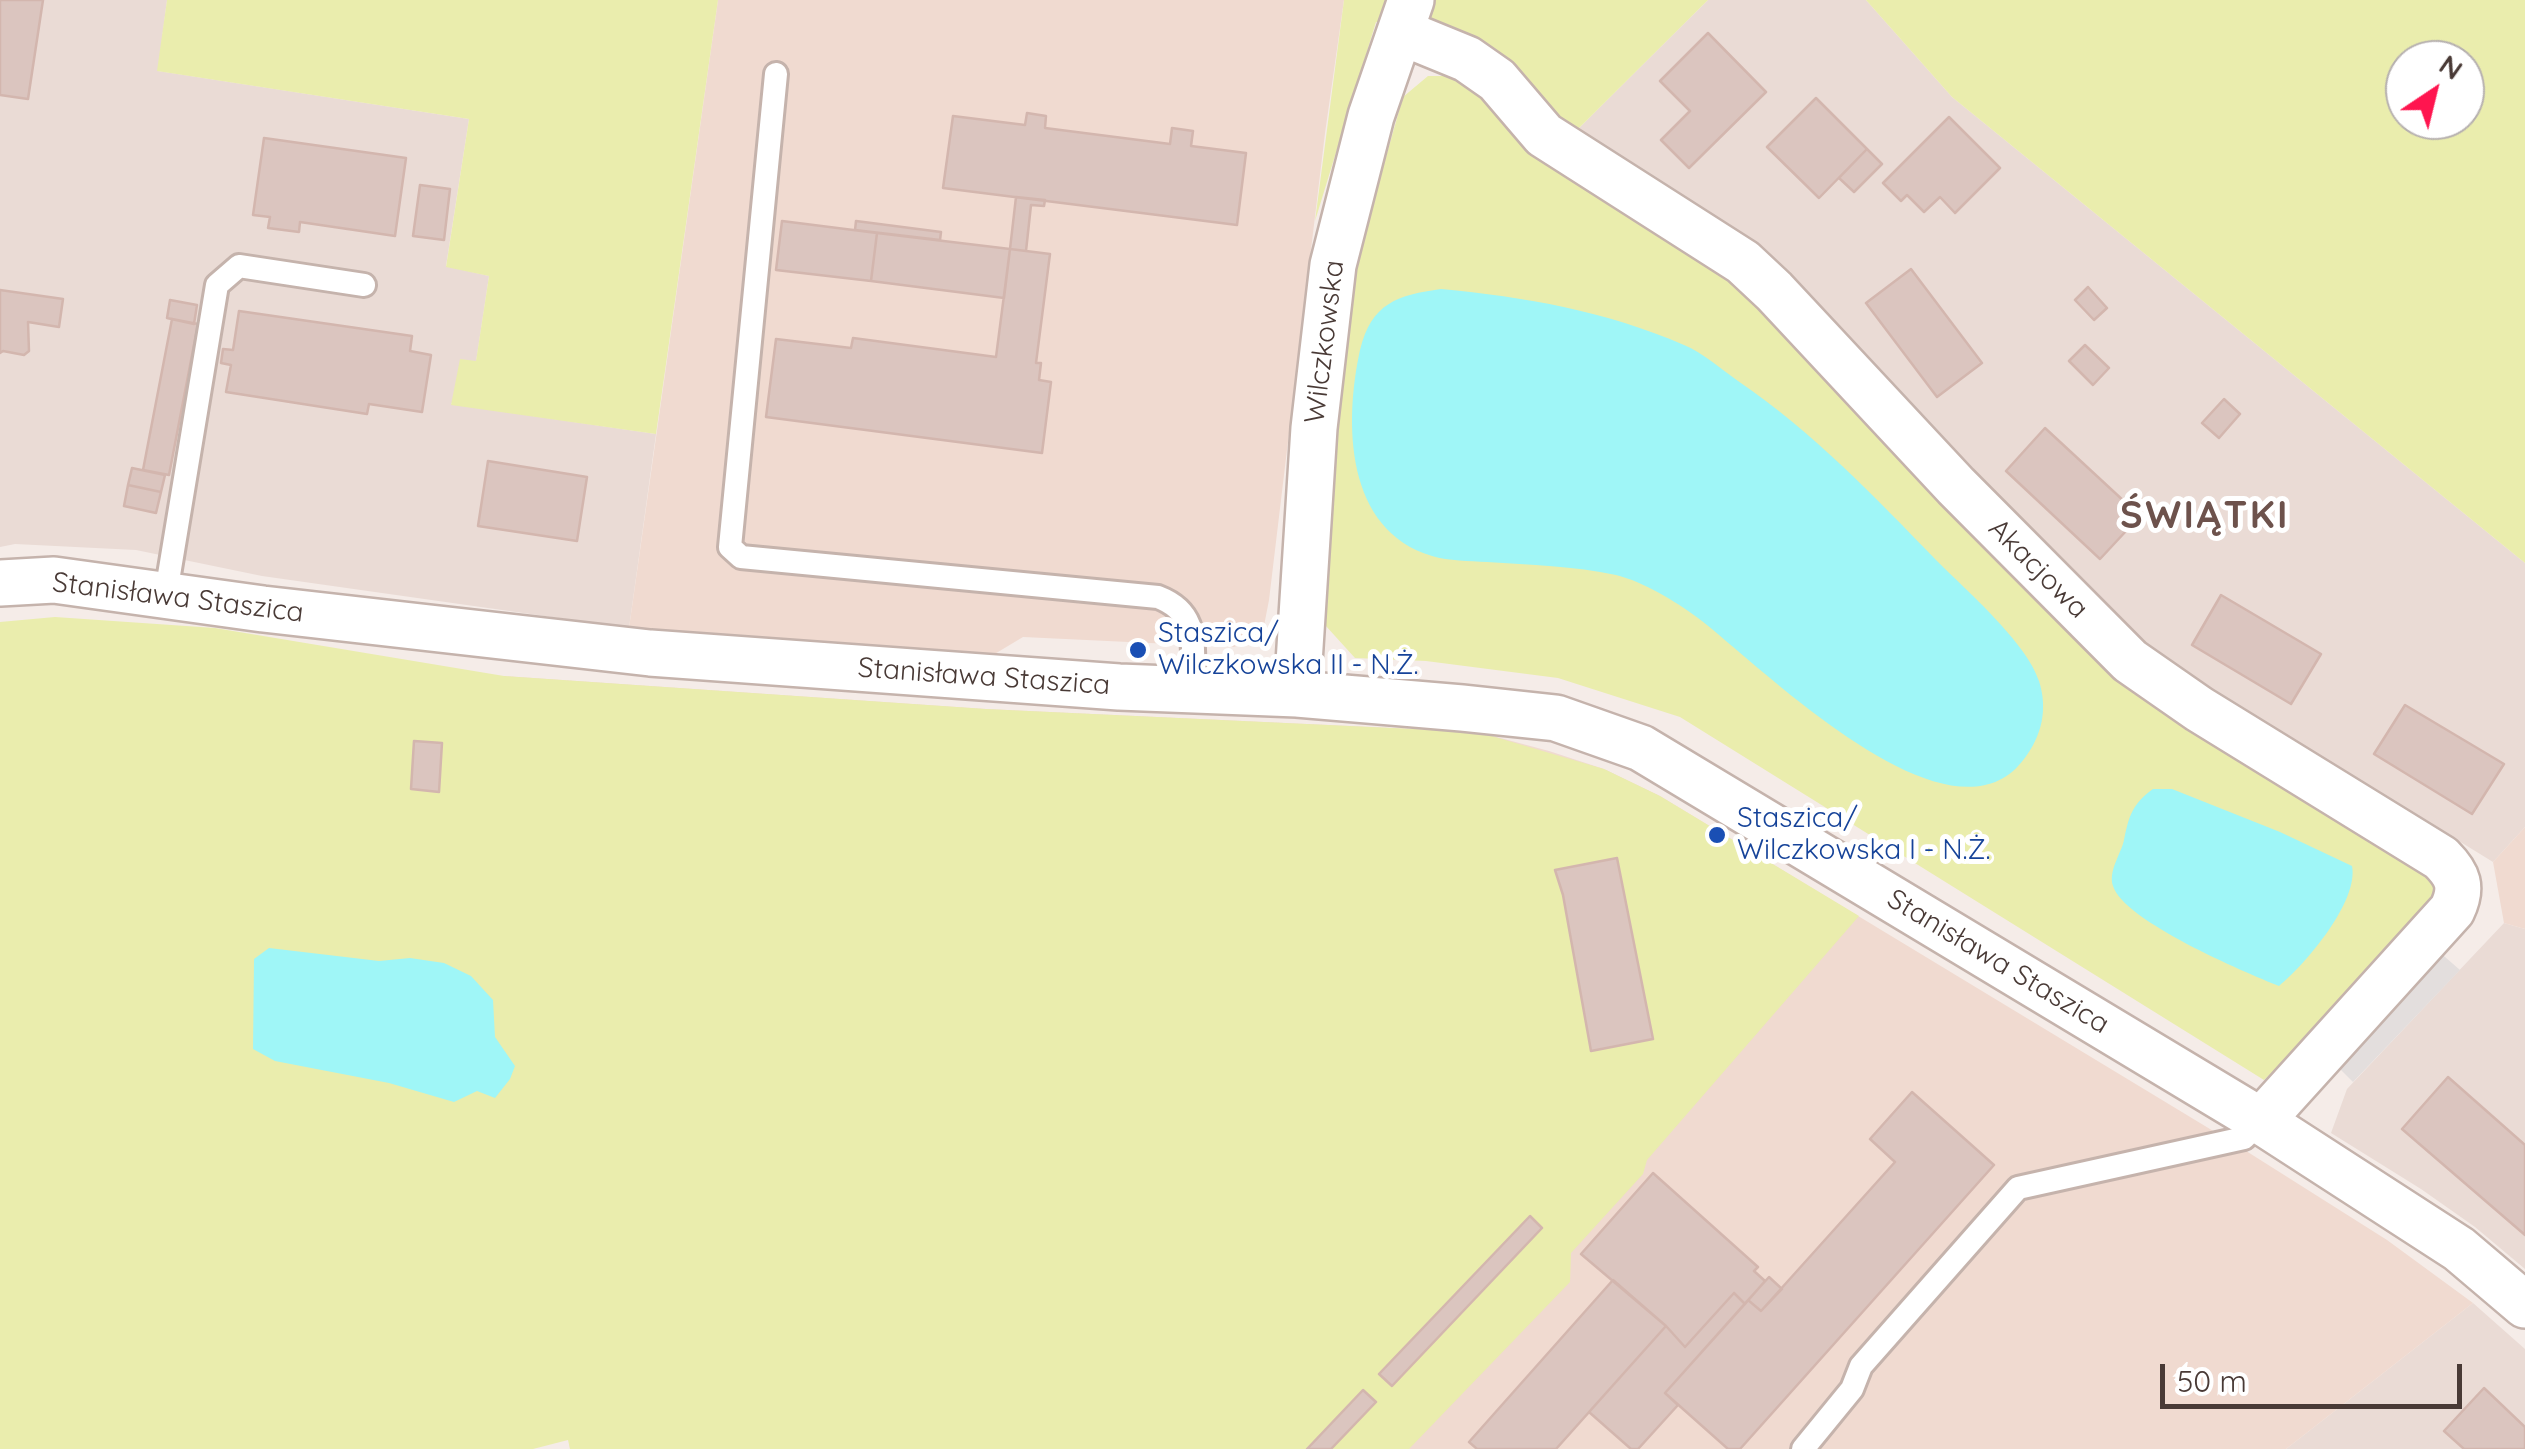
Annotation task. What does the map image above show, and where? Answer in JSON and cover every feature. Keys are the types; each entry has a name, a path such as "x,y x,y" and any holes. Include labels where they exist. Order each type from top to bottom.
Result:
{"street":[{"name":"Wilczkowska","path":"1296,694 1314,428 1333,265 1370,116 1406,16"},
{"name":"Akacjowa","path":"1406,16 1497,80 1544,134 1743,262 1956,486 2130,661 2199,710 2441,858 2453,870 2459,883 2452,910 2261,1121"},
{"name":"Stanisława Staszica","path":"0,583 54,580 263,609 650,654 1296,694 1556,718 1641,748 2261,1121 2459,1249 2525,1305"}],"lane":[{"path":"776,74 730,547 742,557 1158,596 1176,604 1190,618 1194,690"},
{"path":"166,594 217,284 239,266 364,285"},
{"path":"1803,1449 1852,1389 1861,1366 2018,1188 2244,1138 2261,1121"}],"shaded area":[{"path":"0,0 167,0 158,71 469,119 446,266 489,276 476,362 451,404 656,434 629,628 262,576 136,550 15,544 0,547"},
{"path":"718,0 1344,0 1262,636 1234,647 1023,637 983,661 629,628"},
{"path":"1708,0 1866,0 1952,97 2525,563 2525,827 2493,862 2147,649 1573,134"},
{"path":"504,676 986,709 1478,732 1549,751 1604,769 1660,796 2243,1149 2387,1240 2473,1303 2286,1449 570,1449 525,1118"},
{"path":"2525,827 2525,929 2504,923 2493,862"},
{"path":"2504,923 2525,929 2525,1269 2421,1189 2331,1133 2347,1089"},
{"path":"2437,950 2460,970 2353,1082 2331,1060"},
{"path":"2473,1303 2525,1349 2525,1449 2286,1449"}],"green space":[{"path":"167,0 718,0 656,434 451,405 460,359 476,361 489,276 446,267 469,119 157,71"},
{"path":"1344,0 1708,0 1573,134 1432,21 1376,22 1315,221"},
{"path":"1866,0 2525,0 2525,563 1952,97"},
{"path":"1428,76 1459,76 1732,277 1935,494 2430,873 2440,892 2309,1038 2264,1080 1680,717 1558,678 1426,661 1355,658 1325,625 1333,429 1354,269 1403,97"},
{"path":"55,617 215,628 504,676 986,709 1478,732 1604,769 1660,796 1859,916 1647,1160 1643,1174 1571,1253 1570,1282 1409,1449 570,1449 568,1440 533,1449 0,1449 0,622"}],"water":[{"path":"1441,289 1565,307 1655,333 1705,357 1792,422 1866,489 2022,650 2039,681 2043,702 2039,732 2024,759 1992,783 1951,785 1905,770 1857,743 1689,612 1637,582 1552,566 1445,559 1403,543 1382,523 1367,499 1357,471 1352,409 1355,379 1365,334 1379,312 1412,294"},
{"path":"2153,789 2172,789 2352,866 2352,880 2339,914 2316,948 2279,986 2161,929 2122,900 2113,886 2113,869 2130,817 2140,800"},
{"path":"269,948 379,961 410,958 444,963 471,976 493,1000 495,1037 515,1066 510,1079 495,1098 477,1091 454,1102 389,1083 275,1061 253,1049 254,959"}],"building":[{"path":"0,0 43,0 28,99 0,95"},
{"path":"1708,33 1766,92 1689,168 1661,140 1690,111 1660,81"},
{"path":"1816,98 1867,149 1819,198 1767,147"},
{"path":"1027,113 1046,116 1045,128 1170,144 1172,128 1193,131 1191,146 1246,153 1237,225 943,188 953,116 1025,125"},
{"path":"1949,117 2000,168 1955,213 1940,197 1924,212 1907,195 1901,201 1883,183"},
{"path":"264,138 406,158 395,236 300,222 299,232 268,228 270,217 253,215"},
{"path":"1867,149 1882,164 1854,192 1839,178"},
{"path":"420,185 450,189 444,240 413,236"},
{"path":"1016,197 1045,200 1044,206 1031,205 1026,251 1010,249"},
{"path":"782,221 877,233 871,281 776,270"},
{"path":"856,221 941,232 940,240 855,230"},
{"path":"877,233 1010,249 1004,298 871,281"},
{"path":"1010,249 1050,254 1036,363 1041,363 1039,380 1051,382 1042,453 766,417 776,339 851,348 853,338 996,357"},
{"path":"1911,269 1982,363 1937,397 1866,303"},
{"path":"2088,287 2107,308 2094,320 2075,300"},
{"path":"0,290 63,299 59,327 28,322 29,351 24,355 0,353"},
{"path":"170,300 197,305 194,324 167,318"},
{"path":"239,311 412,336 410,351 431,355 422,412 369,404 367,414 226,392 231,365 221,363 223,349 233,350"},
{"path":"172,319 198,324 169,475 143,470"},
{"path":"2085,345 2109,368 2093,385 2069,361"},
{"path":"2224,399 2240,414 2219,438 2202,423"},
{"path":"2045,428 2140,516 2100,559 2006,471"},
{"path":"488,461 587,477 577,541 478,526"},
{"path":"132,468 165,475 161,492 128,485"},
{"path":"128,485 161,492 156,513 124,506"},
{"path":"2221,595 2321,654 2291,704 2192,645"},
{"path":"2405,705 2504,764 2472,814 2374,754"},
{"path":"414,741 442,743 439,792 411,789"},
{"path":"1617,858 1653,1039 1591,1051 1555,870"},
{"path":"2448,1077 2525,1145 2525,1235 2402,1129"},
{"path":"1912,1092 1994,1165 1740,1449 1728,1449 1665,1393 1748,1300 1761,1311 1895,1162 1870,1139"},
{"path":"1653,1173 1758,1267 1754,1271 1765,1281 1745,1304 1734,1293 1685,1347 1581,1254"},
{"path":"1530,1216 1542,1228 1392,1386 1379,1374"},
{"path":"1769,1277 1782,1289 1761,1311 1748,1300"},
{"path":"1613,1280 1666,1326 1556,1449 1477,1449 1469,1442"},
{"path":"1734,1293 1745,1304 1665,1393 1678,1405 1638,1449 1631,1449 1589,1412 1666,1326 1685,1347"},
{"path":"2484,1388 2525,1427 2525,1449 2464,1449 2444,1431"},
{"path":"1363,1390 1376,1402 1331,1449 1307,1449"}],"place":[{"name":"Staszica/ Wilczkowska II - N.Ż.","path":"1138,650"},
{"name":"Staszica/ Wilczkowska I - N.Ż.","path":"1717,835"}],"district":[{"name":"ŚWIĄTKI","path":"2205,517"}]}
